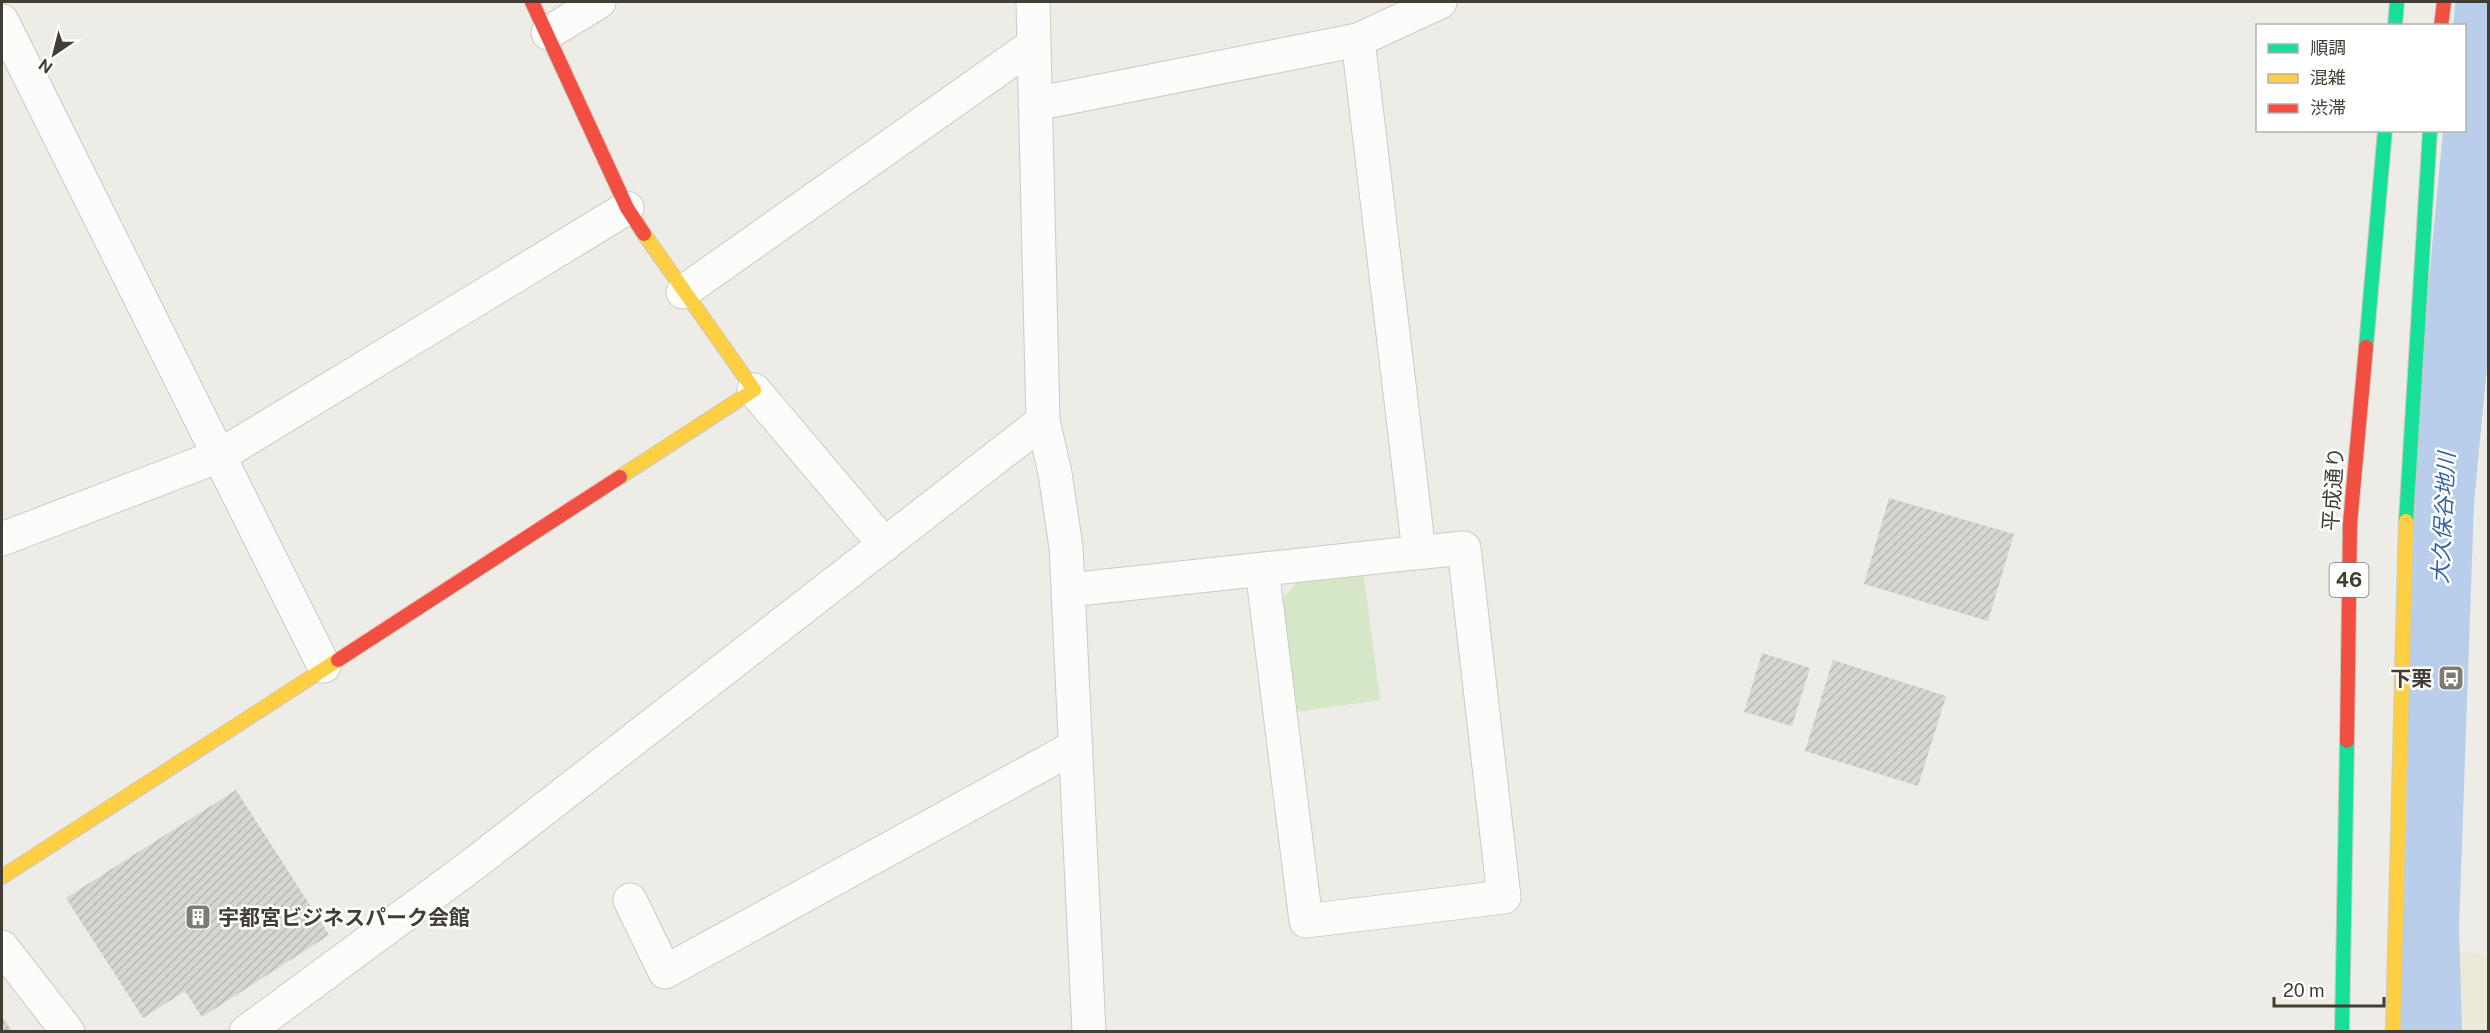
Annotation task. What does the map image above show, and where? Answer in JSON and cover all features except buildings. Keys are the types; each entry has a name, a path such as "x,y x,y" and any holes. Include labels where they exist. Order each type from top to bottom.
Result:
{"main road":[{"path":"2,877 324,666 754,390 627,208 532,2"},
{"path":"2395,24 2397,2"},
{"path":"2441,24 2444,2"},
{"name":"平成通り","path":"2342,1032 2350,524 2385,132"},
{"path":"2392,1032 2406,522 2430,132"}],"street":[{"path":"548,33 599,2"},
{"path":"1033,2 1042,421 1057,483 1066,547 1089,1032"},
{"path":"1035,104 1358,40 1440,2"},
{"path":"2,21 324,666"},
{"path":"1358,40 1419,552"},
{"path":"683,291 1033,45"},
{"path":"2,539 219,456 627,208"},
{"path":"754,390 885,545"},
{"path":"246,1032 471,866 1042,421"},
{"path":"1069,590 1262,569 1419,552 1464,548 1504,897 1306,921 1262,569"},
{"path":"630,900 665,972 1076,746"},
{"path":"2,947 68,1032"}],"shaded area":[{"path":"2452,949 2488,956 2488,1031 2453,1031"}],"green space":[{"path":"1363,569 1380,700 1295,712 1280,601 1300,579"}],"waterway":[{"name":"大久保谷地川","path":"2429,1032 2426,928 2441,502 2488,6"}],"traffic: fast":[{"path":"2395,24 2397,2"},
{"path":"2366,347 2385,132"},
{"path":"2406,521 2430,132"},
{"path":"2342,1032 2347,741"}],"traffic: slow":[{"path":"620,477 754,390 644,234"},
{"path":"2393,1032 2406,521"},
{"path":"2,877 338,660"}],"traffic: jam":[{"path":"532,2 627,208 644,234"},
{"path":"2441,24 2444,2"},
{"path":"2347,741 2350,524 2366,347"},
{"path":"338,660 620,477"}],"place":[{"name":"下栗","path":"2451,678"},
{"name":"宇都宮ビジネスパーク会館","path":"198,917"}]}
